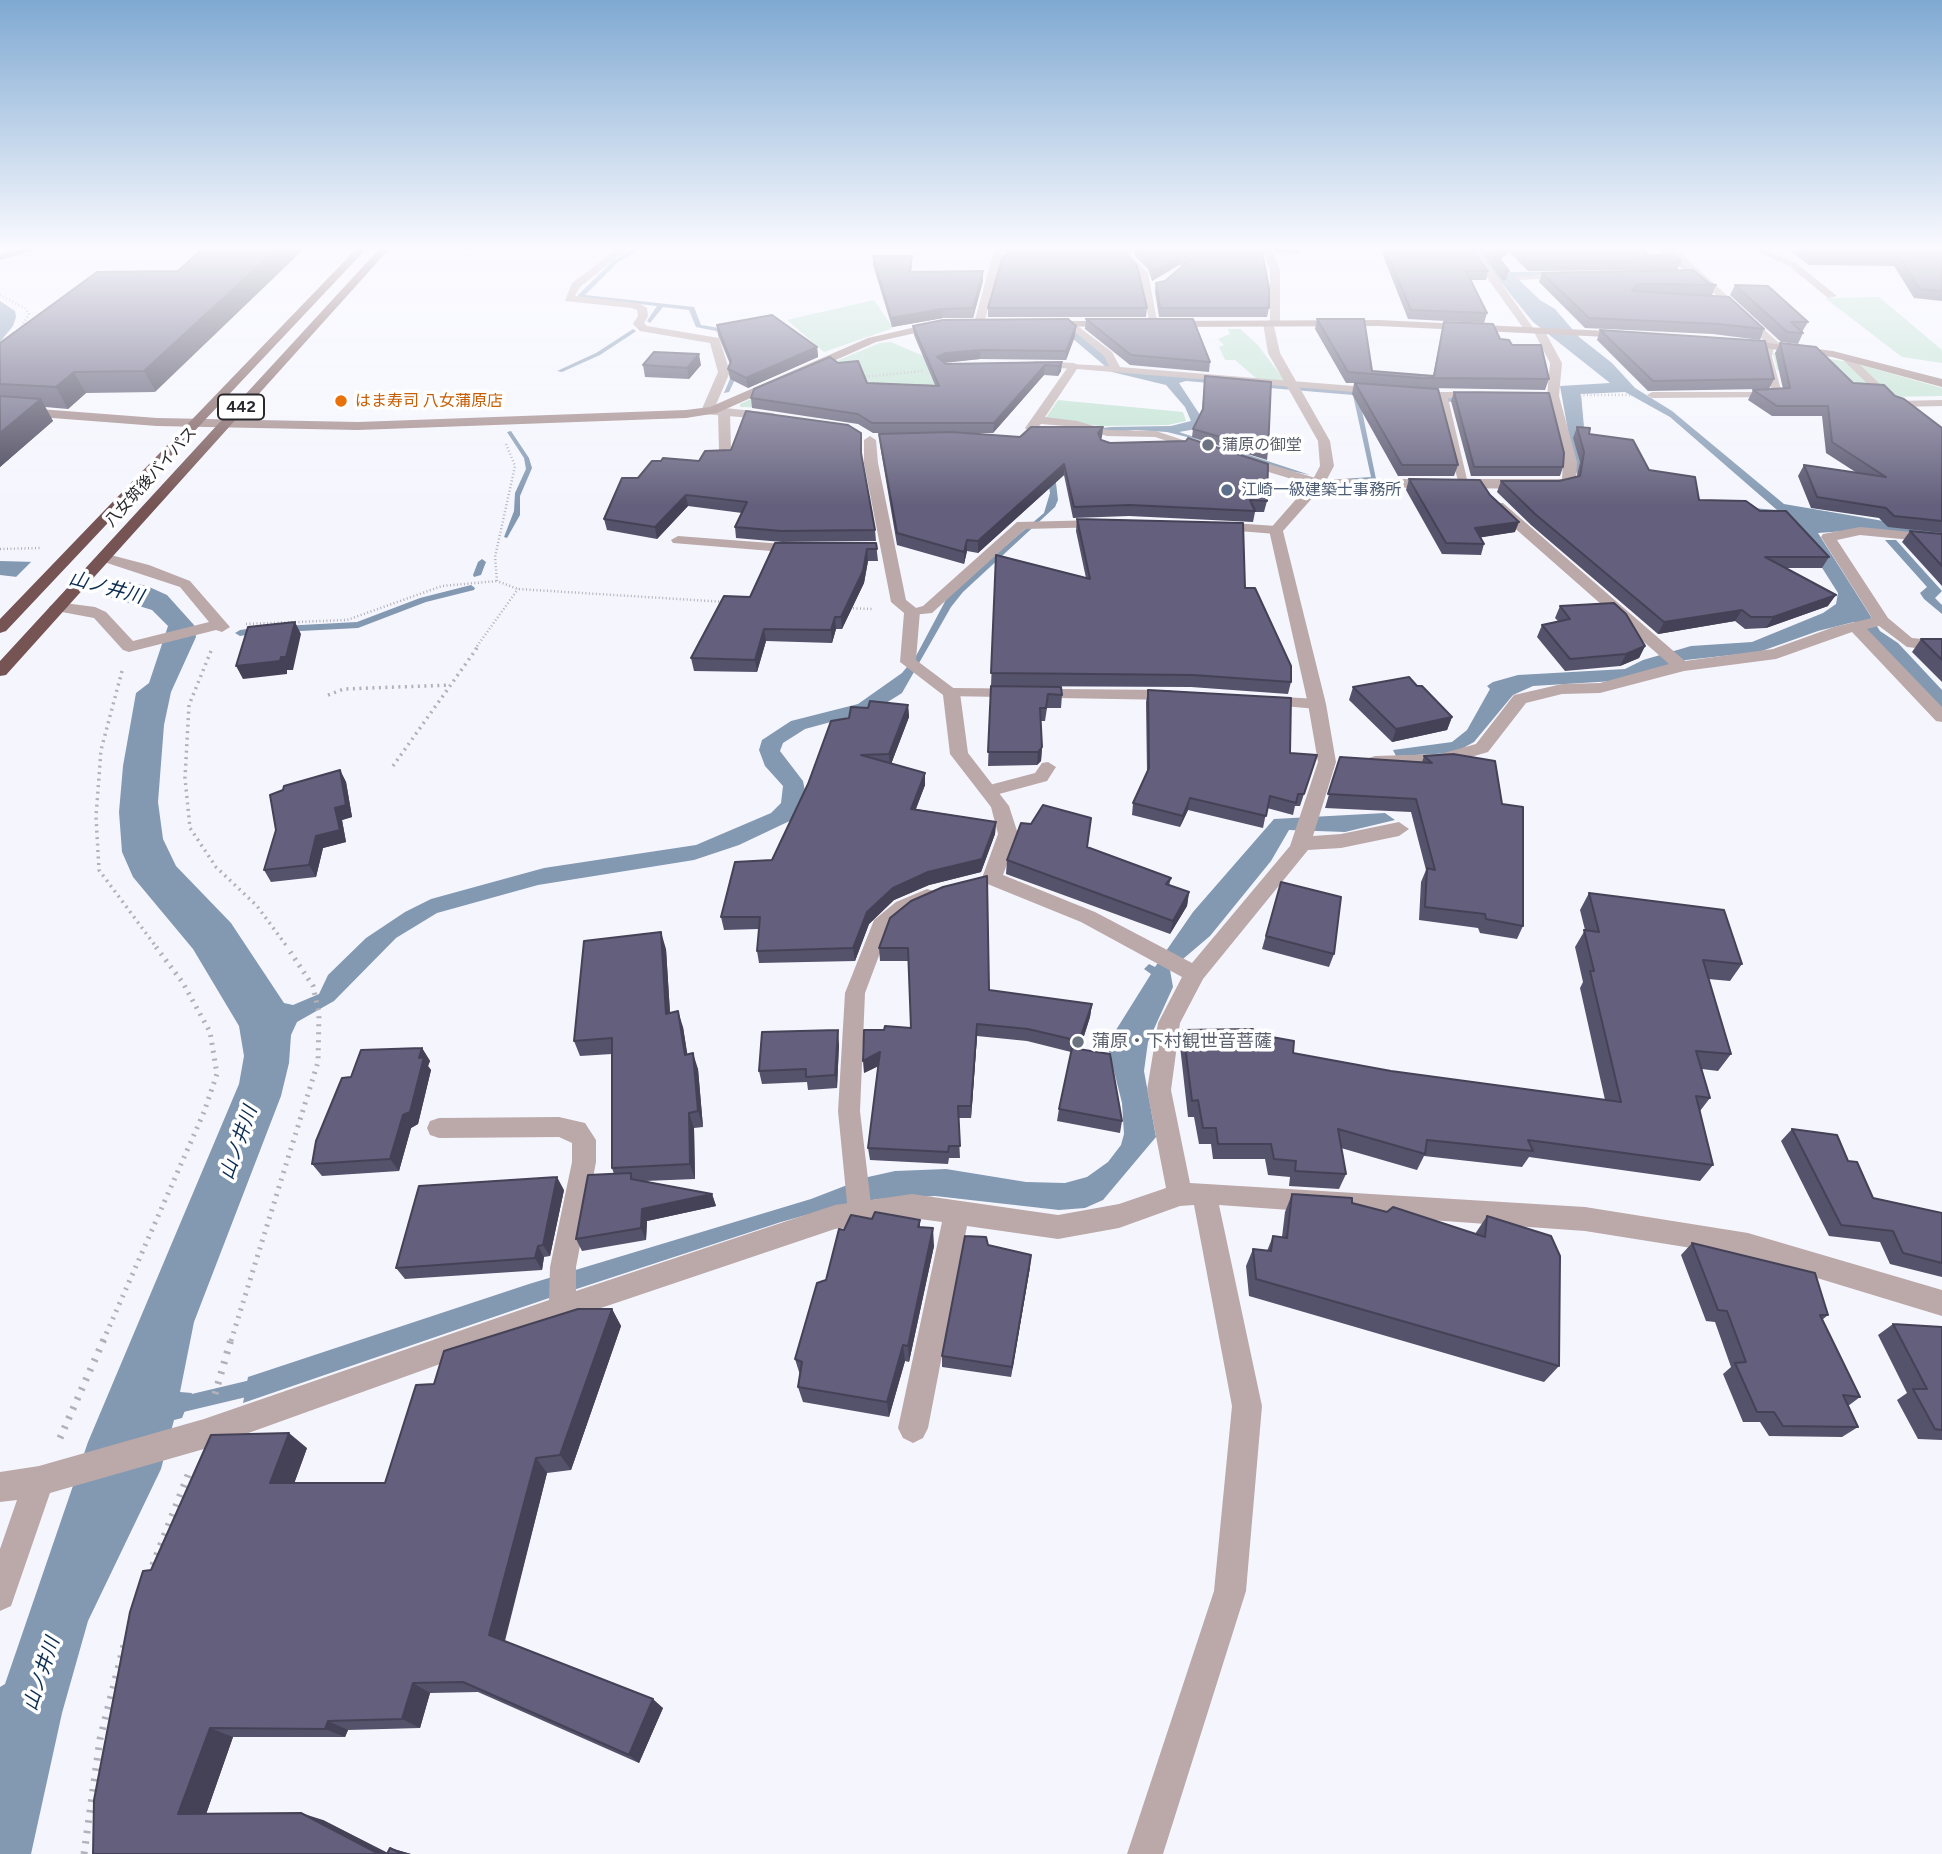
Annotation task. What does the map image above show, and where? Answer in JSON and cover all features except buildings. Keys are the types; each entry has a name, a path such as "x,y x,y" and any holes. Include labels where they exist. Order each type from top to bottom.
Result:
{"highway":[{"name":"八女筑後バイパス","path":"0,628 282,334"},
{"name":"八女筑後バイパス","path":"0,671 307,334"}],"street":[{"path":"678,334 715,340 724,372 715,411"},
{"path":"715,411 872,340 894,334"},
{"path":"1145,1854 1230,1591 1247,1406 1192,1194 1159,1090 1168,1023 1189,971 1304,831 1340,762 1317,705 1276,530 1322,477 1324,440 1274,353 1273,334"},
{"path":"1322,477 1465,485 1555,485 1569,482 1570,462 1546,395 1556,363 1539,334"},
{"path":"1602,334 1644,336"},
{"path":"1760,334 1772,345"},
{"path":"1724,341 1772,345 1847,358 1942,383"},
{"path":"709,360 722,360"},
{"path":"1020,364 1074,366"},
{"path":"0,410 197,424 358,426 499,423 715,411 781,418"},
{"path":"873,438 871,463 882,548 900,602 912,611 914,666 951,693 959,754 1000,806 1008,834 992,878 1088,917 1189,971"},
{"path":"1482,485 1493,501 1681,666"},
{"path":"1942,539 1875,532 1836,533 1828,537 1881,621 1907,642 1942,646"},
{"path":"61,603 100,615 134,646 218,626 185,584 144,568 99,562"},
{"path":"1340,762 1441,760 1482,748 1520,699 1562,690 1600,688 1681,666 1776,654 1840,630 1881,621"},
{"path":"1857,628 1942,717"},
{"path":"1304,831 1342,841 1399,829"},
{"path":"439,1128 559,1127 576,1130 584,1140 584,1162 563,1267 562,1303"},
{"path":"0,1487 48,1478 194,1438 562,1303 859,1210 912,1206 1058,1227 1119,1216 1192,1194 1585,1219 1748,1245 1942,1303"},
{"path":"913,1428 957,1212"},
{"path":"0,1595 48,1478"}],"lane":[{"path":"1079,334 1108,354 1112,369"},
{"path":"1652,395 1779,395 1768,356 1772,345"},
{"path":"1847,358 1880,390"},
{"path":"1020,441 1038,420 1074,366 1390,392"},
{"path":"1403,393 1443,400 1493,394"},
{"path":"1443,400 1465,485"},
{"path":"1896,404 1942,403"},
{"path":"715,411 725,450"},
{"path":"1038,420 1092,428 1107,433 1156,434 1226,455 1322,477"},
{"path":"912,611 926,610 1025,525 1115,524"},
{"path":"1210,526 1276,530"},
{"path":"678,540 743,547 814,549"},
{"path":"951,693 1191,695"},
{"path":"1254,700 1317,705"},
{"path":"988,791 1041,777 1048,767"},
{"path":"970,884 992,878"},
{"path":"859,1210 849,1111 855,993 881,925 903,907 948,890"}],"path":[{"path":"862,377 924,371"},
{"path":"1581,395 1630,395"},
{"path":"497,581 495,557 515,466 508,446 496,432 499,423"},
{"path":"219,1379 253,1262 318,1062 319,1014 313,986 257,906 216,867 190,828 185,778 189,705 218,626 347,620 365,616 442,586 497,581 518,589 556,589 735,602"},
{"path":"393,766 518,589"},
{"path":"844,608 912,611"},
{"path":"48,1478 79,1399 204,1112 217,1074 210,1032 183,983 99,870 96,817 101,750 134,646"},
{"path":"328,695 344,689 450,685"},
{"path":"145,1584 194,1438"},
{"path":"84,1854 100,1739 127,1634"}],"green space":[{"path":"803,334 877,334 824,352"},
{"path":"1230,334 1245,334 1257,344 1285,381 1258,380 1235,360 1225,360 1219,347 1224,345 1218,339"},
{"path":"1871,334 1922,334 1942,350 1942,363 1902,357"},
{"path":"891,342 942,364 949,377 897,411 740,407 740,404 814,370 880,343"},
{"path":"1789,352 1854,363 1942,388 1942,396 1887,397 1777,370 1773,353"},
{"path":"1058,400 1183,412 1186,421 1168,425 1100,426 1045,419"}],"water":[{"name":"山ノ井川","path":"1067,334 1078,334 1105,355 1114,371 1504,397 1508,400 1442,402 1359,396 1376,479 1341,479 1371,477 1353,395 1186,381 1179,383 1204,421 1196,429 1179,432 1310,475 1281,469 1211,443 1167,432 1135,430 1070,437 1052,449 1058,500 1055,507 963,592 951,607 902,693 875,710 805,729 783,743 780,751 803,781 805,791 796,818 739,845 694,860 538,885 437,913 396,938 334,1001 297,1022 291,1035 289,1063 281,1096 194,1322 180,1392 192,1393 182,1418 174,1420 161,1469 88,1621 62,1713 31,1854 0,1854 0,1687 5,1684 88,1442 239,1084 244,1056 239,1026 193,949 133,877 122,852 119,812 123,766 136,693 149,683 168,626 152,610 60,582 0,575 0,561 37,562 147,586 167,595 194,625 196,637 171,692 164,725 158,802 163,839 176,866 231,923 284,1003 293,1005 319,994 328,975 366,938 405,912 431,899 544,868 696,845 771,813 781,803 783,786 765,766 759,750 762,740 791,721 858,704 902,673 916,656 949,594 1044,513 1050,493 1045,459 1007,447 1076,431 1111,427 1171,426 1191,421 1185,407 1166,385 1112,372"},
{"path":"1548,334 1576,334 1612,363 1635,388 1672,411 1784,504 1942,531 1942,536 1872,529 1818,533 1880,631 1898,643 1942,690 1942,710 1874,638 1854,622 1818,631 1759,652 1686,660 1614,681 1533,686 1513,695 1474,742 1454,753 1396,756 1393,750 1452,742 1467,730 1490,689 1487,686 1493,682 1518,675 1625,669 1643,660 1691,646 1752,642 1823,613 1836,604 1838,593 1800,533 1781,515 1609,500 1588,494 1575,470 1560,386 1610,383","holes":["1625,392 1670,417 1777,510 1617,497 1600,492 1587,460 1581,394"]},
{"path":"511,431 529,458 532,468 520,496 520,515 507,538 504,537 514,511 515,493 526,469 524,458 507,432"},
{"path":"1885,540 1896,540 1942,591 1935,598 1942,605 1942,614 1924,599 1920,593 1927,587"},
{"path":"1385,813 1395,820 1345,832 1289,830 1271,861 1210,936 1170,970 1173,987 1148,1042 1144,1071 1156,1137 1103,1200 1085,1208 1059,1210 935,1196 879,1199 842,1205 781,1222 552,1297 243,1403 248,1377 529,1284 811,1199 868,1177 895,1171 946,1169 1026,1182 1065,1183 1087,1177 1108,1162 1121,1145 1124,1134 1122,1103 1109,1051 1116,1030 1151,974 1144,969 1149,964 1155,967 1193,912 1274,819"}],"pier":[{"path":"34,559 120,577 101,599 60,585 14,579"}],"waterway":[{"path":"560,371 598,354 629,334"},
{"path":"722,334 728,340"},
{"path":"726,392 738,367"},
{"path":"477,575 482,562"},
{"path":"282,629 358,625 423,600 471,588"},
{"path":"240,633 261,630"},
{"path":"175,1406 259,1386"}],"place":[{"name":"はま寿司 八女蒲原店","path":"341,401"},
{"name":"蒲原の御堂","path":"1208,445"},
{"name":"江崎一級建築士事務所","path":"1227,490"},
{"name":"蒲原・下村観世音菩薩","path":"1078,1042"}]}
